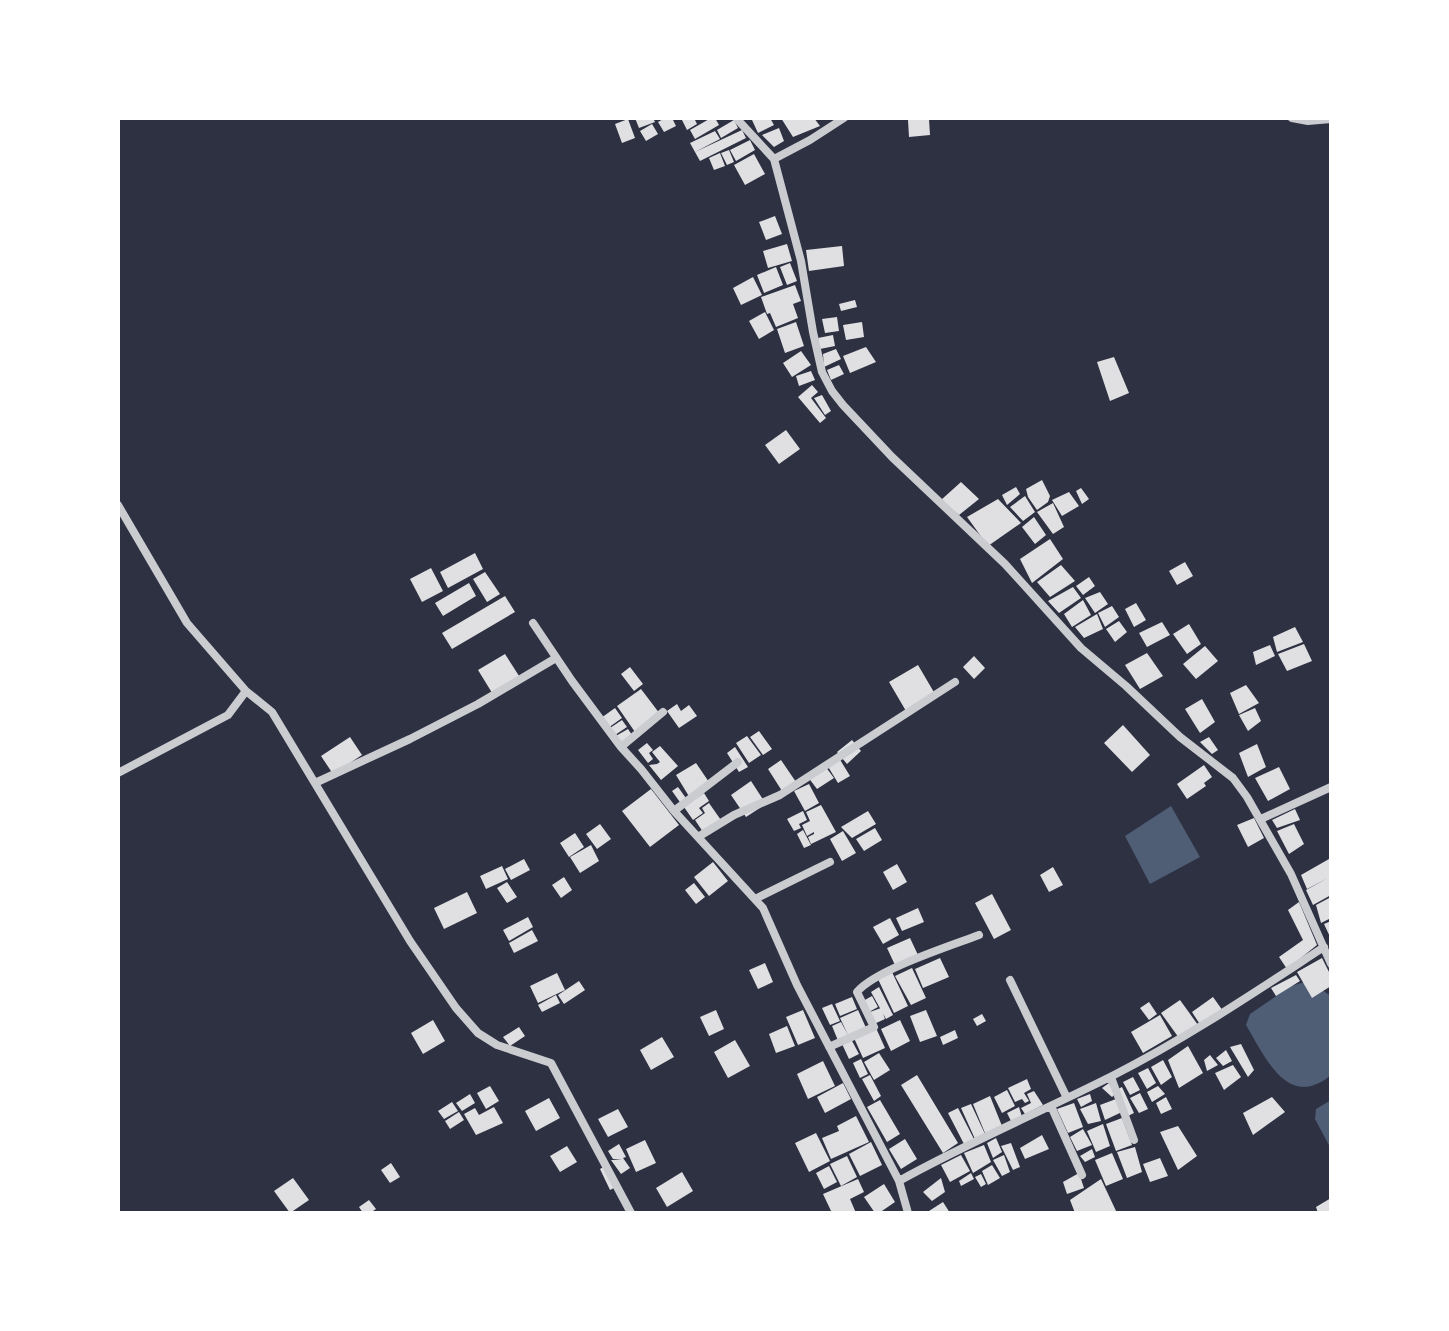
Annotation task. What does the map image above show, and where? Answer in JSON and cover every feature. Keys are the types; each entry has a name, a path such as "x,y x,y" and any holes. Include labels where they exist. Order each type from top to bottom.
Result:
{"street":[{"path":"736,118 774,159 801,261 822,372 832,391 884,449 1005,564 1081,648 1180,737 1233,778 1261,819 1302,897 1331,964"},
{"path":"774,159 844,118"},
{"path":"1292,118 1308,121 1331,119"},
{"path":"118,505 187,623 246,691 272,712 410,941 456,1008 478,1033 497,1045 551,1063 631,1213"},
{"path":"533,623 621,747 674,811 763,908 797,985 899,1181 908,1213"},
{"path":"315,783 478,704 556,658"},
{"path":"698,837 734,815 780,795 955,682"},
{"path":"118,773 228,715 246,691"},
{"path":"621,747 663,712"},
{"path":"674,811 738,762"},
{"path":"1261,819 1331,787"},
{"path":"755,899 830,862"},
{"path":"829,1047 874,1027 857,992 864,984 914,960 979,935"},
{"path":"899,1181 940,1158 1111,1077 1225,1012 1324,947"},
{"path":"1010,980 1067,1098"},
{"path":"1111,1077 1134,1140"},
{"path":"1051,1106 1082,1175"}],"water":[{"path":"1171,806 1200,857 1150,884 1125,836"},
{"path":"1305,982 1331,996 1331,1075 1316,1084 1302,1087 1280,1076 1246,1025 1250,1014 1291,986"},
{"path":"1331,1100 1331,1149 1315,1119 1316,1109"}],"building":[{"path":"635,118 653,118 655,122 639,128"},
{"path":"672,118 676,126 664,132 658,122"},
{"path":"694,118 697,124 687,130 682,120"},
{"path":"715,118 719,125 695,139 690,130"},
{"path":"770,118 774,125 758,133 752,120"},
{"path":"781,118 814,118 820,126 793,137"},
{"path":"628,119 635,138 622,143 615,124"},
{"path":"929,119 930,135 909,137 908,120"},
{"path":"734,120 738,128 721,138 717,130"},
{"path":"652,124 658,134 646,141 640,131"},
{"path":"779,128 784,141 774,147 762,135"},
{"path":"742,130 746,138 700,161 695,152"},
{"path":"715,131 720,139 695,152 690,143"},
{"path":"750,140 755,150 736,161 730,150"},
{"path":"729,150 734,162 727,165 721,153"},
{"path":"720,153 725,166 714,170 709,158"},
{"path":"754,154 765,174 745,185 734,165"},
{"path":"775,216 782,234 766,240 759,222"},
{"path":"787,244 792,261 768,268 763,251"},
{"path":"842,246 844,266 809,271 806,250"},
{"path":"790,263 797,281 787,285 780,267"},
{"path":"776,267 783,285 764,293 757,275"},
{"path":"753,277 762,295 741,305 733,288"},
{"path":"795,285 801,301 793,304 798,318 776,327 761,297"},
{"path":"855,300 857,307 841,311 839,304"},
{"path":"765,312 774,330 759,339 749,321"},
{"path":"837,317 839,331 825,333 822,319"},
{"path":"796,322 804,346 785,353 777,329"},
{"path":"862,322 864,337 846,340 843,325"},
{"path":"833,335 835,346 820,349 818,338"},
{"path":"866,347 876,362 850,373 843,356"},
{"path":"836,349 841,359 824,367 823,354"},
{"path":"801,351 811,365 792,377 783,363"},
{"path":"1114,357 1129,393 1110,401 1097,362"},
{"path":"839,365 844,374 831,380 827,370"},
{"path":"811,371 815,380 799,386 796,376"},
{"path":"812,385 818,392 811,398 826,418 820,423 798,397"},
{"path":"822,395 831,411 825,415 814,398"},
{"path":"786,430 800,449 779,464 765,445"},
{"path":"1042,480 1050,496 1048,502 1037,510 1026,489"},
{"path":"961,482 979,499 959,515 941,500"},
{"path":"1016,487 1020,494 1007,505 1002,495"},
{"path":"1081,488 1089,499 1082,504 1076,491"},
{"path":"1069,492 1079,506 1062,516 1052,500"},
{"path":"1025,496 1035,512 1023,521 1010,507"},
{"path":"998,499 1021,523 988,546 967,517"},
{"path":"1053,503 1064,527 1053,534 1037,512"},
{"path":"1034,517 1046,535 1035,544 1022,527"},
{"path":"1050,539 1063,559 1032,583 1020,559"},
{"path":"475,553 483,569 448,588 440,572"},
{"path":"1185,562 1193,576 1177,585 1169,571"},
{"path":"1061,565 1075,581 1050,597 1037,582"},
{"path":"431,568 443,591 422,602 410,579"},
{"path":"485,572 500,594 487,602 473,579"},
{"path":"1089,577 1095,586 1083,595 1076,586"},
{"path":"469,583 476,596 443,616 435,603"},
{"path":"1073,587 1081,598 1059,613 1048,601"},
{"path":"1100,592 1108,604 1095,613 1085,598"},
{"path":"505,596 515,612 452,649 442,633"},
{"path":"1083,600 1091,615 1072,627 1064,614"},
{"path":"1136,603 1146,620 1134,627 1125,609"},
{"path":"1112,606 1119,617 1105,627 1098,613"},
{"path":"1097,614 1103,629 1084,638 1075,627"},
{"path":"1119,621 1127,632 1115,642 1106,629"},
{"path":"1162,622 1170,635 1147,647 1139,633"},
{"path":"1189,624 1201,644 1187,654 1173,634"},
{"path":"1295,627 1303,642 1277,652 1273,637"},
{"path":"1304,644 1312,661 1287,671 1278,654"},
{"path":"1270,645 1275,656 1256,665 1253,652"},
{"path":"1205,646 1218,661 1196,679 1183,664"},
{"path":"1147,653 1163,676 1140,689 1125,665"},
{"path":"505,654 521,679 494,696 478,670"},
{"path":"974,656 985,668 974,679 963,667"},
{"path":"918,665 935,694 906,711 889,682"},
{"path":"630,667 643,684 634,691 621,674"},
{"path":"1246,685 1259,703 1239,714 1230,693"},
{"path":"641,689 660,714 635,732 617,706"},
{"path":"1202,699 1215,722 1200,733 1185,709"},
{"path":"677,704 681,711 689,705 697,716 679,728 667,711"},
{"path":"615,708 622,718 608,728 601,718"},
{"path":"1255,708 1261,721 1248,731 1239,715"},
{"path":"622,720 627,727 615,735 610,728"},
{"path":"1123,725 1150,755 1132,772 1104,743"},
{"path":"628,729 634,738 621,747 614,737"},
{"path":"759,731 772,749 763,755 750,737"},
{"path":"747,736 761,755 749,763 736,743"},
{"path":"350,737 362,755 333,774 321,756"},
{"path":"1209,737 1218,750 1212,754 1200,742"},
{"path":"852,740 861,751 847,764 837,752"},
{"path":"647,743 653,750 649,753 653,759 648,763 638,750"},
{"path":"1257,744 1266,767 1248,777 1239,753"},
{"path":"660,746 678,766 661,780 649,765 660,762 652,752"},
{"path":"735,747 748,767 739,772 727,753"},
{"path":"839,758 850,776 838,783 827,765"},
{"path":"781,760 796,782 782,791 768,769"},
{"path":"696,763 711,785 690,798 676,775"},
{"path":"1204,765 1212,777 1204,783 1206,786 1187,799 1177,784"},
{"path":"825,766 834,778 817,789 808,777"},
{"path":"1279,767 1290,789 1268,801 1255,778"},
{"path":"751,781 766,804 746,817 731,795"},
{"path":"809,784 819,803 805,811 794,791"},
{"path":"678,787 688,801 682,805 672,791"},
{"path":"651,789 679,825 650,847 622,811"},
{"path":"704,793 709,801 699,808 703,813 693,820 684,807"},
{"path":"709,803 723,823 705,835 695,820 705,813 702,808"},
{"path":"821,805 836,832 811,844 808,837 814,832 807,836 802,825 810,821 806,812"},
{"path":"1295,809 1300,820 1277,828 1272,820"},
{"path":"803,811 807,820 794,831 787,819"},
{"path":"868,811 876,824 852,838 841,827"},
{"path":"1254,818 1264,838 1248,847 1237,825"},
{"path":"600,824 611,839 597,849 586,834"},
{"path":"1294,824 1304,844 1289,854 1277,831"},
{"path":"875,828 882,840 864,851 856,839"},
{"path":"803,830 811,845 804,848 797,834"},
{"path":"843,831 856,853 842,861 830,839"},
{"path":"575,833 584,847 569,857 560,843"},
{"path":"591,845 599,861 580,873 570,857"},
{"path":"524,859 530,870 511,880 505,869"},
{"path":"1329,859 1331,895 1313,905 1306,890 1328,878 1307,889 1301,875"},
{"path":"713,862 728,881 709,896 694,877"},
{"path":"897,864 907,882 893,890 883,872"},
{"path":"502,866 508,879 486,889 480,876"},
{"path":"1053,867 1063,885 1049,892 1040,875"},
{"path":"564,877 572,890 561,898 552,885"},
{"path":"507,882 517,897 507,903 497,888"},
{"path":"694,883 705,897 696,904 685,890"},
{"path":"467,892 477,913 444,929 434,908"},
{"path":"992,894 1011,930 994,939 975,903"},
{"path":"1331,897 1331,918 1321,923 1316,905"},
{"path":"1299,902 1317,945 1287,969 1279,957 1303,940 1288,910"},
{"path":"918,908 924,922 902,931 896,918"},
{"path":"528,917 533,927 509,941 503,930"},
{"path":"890,918 899,935 883,944 873,927"},
{"path":"1331,921 1331,939 1324,924"},
{"path":"532,930 538,941 514,953 509,943"},
{"path":"910,938 918,955 895,965 887,948"},
{"path":"940,958 949,977 923,988 915,969"},
{"path":"1322,958 1331,976 1331,986 1312,998 1297,972"},
{"path":"765,963 773,982 758,989 749,970"},
{"path":"912,968 926,998 911,1005 895,976"},
{"path":"892,972 908,1006 894,1013 878,979"},
{"path":"557,973 565,990 538,1003 530,986"},
{"path":"1296,975 1300,981 1276,996 1271,988"},
{"path":"579,981 585,990 564,1004 558,995"},
{"path":"879,987 893,1015 886,1019 871,992"},
{"path":"556,995 560,1003 542,1012 538,1005"},
{"path":"872,996 878,1007 869,1012 863,1001"},
{"path":"852,997 857,1009 840,1016 835,1004"},
{"path":"1213,997 1223,1011 1201,1026 1192,1012"},
{"path":"1180,1000 1198,1025 1179,1038 1161,1013"},
{"path":"1149,1002 1157,1014 1149,1020 1140,1008"},
{"path":"832,1004 840,1021 830,1025 822,1008"},
{"path":"881,1008 885,1019 874,1024 870,1012"},
{"path":"716,1010 724,1029 709,1036 700,1017"},
{"path":"803,1010 815,1038 798,1045 786,1017"},
{"path":"858,1010 867,1030 839,1043 832,1026 841,1022 848,1035 840,1018"},
{"path":"926,1010 937,1036 920,1042 910,1016"},
{"path":"982,1014 986,1021 977,1026 973,1019"},
{"path":"1160,1015 1172,1036 1143,1053 1131,1032"},
{"path":"433,1020 445,1041 423,1054 411,1033"},
{"path":"900,1020 910,1041 891,1051 881,1029"},
{"path":"787,1026 795,1046 776,1053 769,1034"},
{"path":"519,1027 525,1036 510,1046 503,1037"},
{"path":"876,1028 885,1048 863,1058 854,1038"},
{"path":"955,1030 958,1038 943,1045 940,1037"},
{"path":"662,1037 674,1057 651,1070 640,1050"},
{"path":"851,1039 859,1054 849,1059 842,1044"},
{"path":"735,1040 750,1066 728,1078 714,1052"},
{"path":"1241,1044 1254,1070 1248,1077 1230,1047"},
{"path":"1188,1046 1203,1073 1179,1088 1168,1060"},
{"path":"1226,1050 1232,1061 1223,1066 1216,1058"},
{"path":"879,1053 890,1070 874,1080 864,1062"},
{"path":"1210,1055 1218,1065 1207,1071 1204,1060"},
{"path":"861,1059 868,1074 860,1078 853,1063"},
{"path":"1163,1060 1172,1077 1161,1085 1151,1067"},
{"path":"823,1061 835,1086 808,1099 797,1074"},
{"path":"1233,1065 1241,1077 1224,1090 1215,1073"},
{"path":"1148,1068 1156,1083 1147,1089 1138,1073"},
{"path":"870,1075 881,1096 874,1101 862,1079"},
{"path":"917,1075 958,1143 943,1153 901,1085"},
{"path":"1133,1077 1140,1090 1130,1095 1123,1082"},
{"path":"1027,1079 1031,1089 1024,1093 1029,1101 1025,1103 1022,1099 1015,1102 1008,1088"},
{"path":"843,1083 851,1099 825,1113 817,1097"},
{"path":"1109,1083 1115,1094 1112,1097 1102,1088"},
{"path":"490,1086 499,1101 486,1109 477,1093"},
{"path":"1158,1086 1165,1094 1152,1102 1147,1092"},
{"path":"1122,1087 1134,1113 1126,1117 1114,1091"},
{"path":"1007,1090 1015,1106 1002,1113 994,1097"},
{"path":"1034,1091 1043,1105 1025,1114 1021,1108 1031,1103 1027,1094"},
{"path":"1140,1093 1148,1109 1139,1113 1130,1098"},
{"path":"470,1094 475,1103 462,1111 456,1103"},
{"path":"1090,1094 1092,1101 1081,1107 1077,1099"},
{"path":"990,1096 1002,1126 985,1133 973,1104"},
{"path":"1166,1097 1172,1109 1161,1114 1156,1103"},
{"path":"1272,1097 1285,1112 1253,1135 1243,1113"},
{"path":"549,1098 560,1118 536,1131 525,1111"},
{"path":"1116,1099 1122,1112 1105,1120 1100,1105"},
{"path":"880,1100 900,1134 887,1142 867,1107"},
{"path":"452,1102 458,1111 444,1119 438,1111"},
{"path":"1074,1103 1083,1127 1068,1133 1057,1109"},
{"path":"1096,1103 1101,1121 1088,1124 1080,1109"},
{"path":"971,1104 985,1134 975,1139 961,1108"},
{"path":"494,1107 503,1123 476,1135 464,1114 475,1108 479,1115"},
{"path":"1019,1107 1022,1117 1011,1121 1007,1113"},
{"path":"958,1108 974,1139 964,1144 948,1113"},
{"path":"618,1109 628,1127 608,1137 598,1119"},
{"path":"459,1112 464,1120 450,1129 445,1121"},
{"path":"856,1116 869,1142 831,1159 822,1138 839,1131 837,1126"},
{"path":"1122,1118 1132,1145 1116,1151 1106,1124"},
{"path":"1103,1124 1110,1146 1096,1152 1087,1131"},
{"path":"1178,1126 1197,1156 1178,1170 1160,1132"},
{"path":"1083,1129 1092,1145 1077,1151 1070,1137"},
{"path":"816,1133 830,1161 809,1172 795,1143"},
{"path":"1042,1135 1049,1149 1025,1159 1020,1148"},
{"path":"996,1138 1002,1152 993,1158 987,1143"},
{"path":"905,1139 917,1159 901,1169 889,1149"},
{"path":"645,1140 656,1163 636,1172 626,1149"},
{"path":"871,1142 882,1165 860,1176 849,1154"},
{"path":"1011,1143 1020,1167 1013,1170 1001,1146"},
{"path":"619,1144 630,1168 621,1174 611,1160 622,1160 613,1159 608,1151"},
{"path":"984,1145 991,1162 973,1173 964,1153"},
{"path":"567,1146 577,1162 560,1172 550,1156"},
{"path":"1135,1147 1142,1172 1127,1178 1117,1152"},
{"path":"1092,1149 1095,1157 1085,1162 1080,1156"},
{"path":"1112,1153 1123,1179 1106,1186 1095,1160"},
{"path":"961,1155 970,1171 950,1182 941,1165"},
{"path":"1004,1155 1010,1172 1002,1176 993,1160"},
{"path":"847,1156 857,1177 841,1186 830,1164"},
{"path":"1160,1158 1168,1176 1150,1182 1143,1164"},
{"path":"391,1163 400,1177 390,1183 381,1170"},
{"path":"607,1165 618,1186 610,1190 600,1169"},
{"path":"992,1165 1000,1178 988,1185 982,1171"},
{"path":"829,1166 837,1182 824,1189 816,1173"},
{"path":"682,1172 693,1191 667,1207 656,1188"},
{"path":"971,1173 974,1179 961,1186 959,1181"},
{"path":"1079,1173 1084,1188 1067,1194 1063,1182"},
{"path":"981,1174 986,1184 981,1187 975,1177"},
{"path":"293,1178 309,1200 290,1213 274,1191"},
{"path":"941,1178 945,1192 932,1201 923,1192"},
{"path":"858,1179 864,1192 850,1199 856,1213 832,1213 823,1194"},
{"path":"1101,1179 1117,1213 1075,1213 1070,1200"},
{"path":"884,1184 895,1202 875,1213 864,1197"},
{"path":"1331,1198 1331,1213 1318,1213 1316,1207"},
{"path":"369,1200 376,1209 363,1213 359,1207"},
{"path":"943,1202 950,1213 929,1211"}]}
